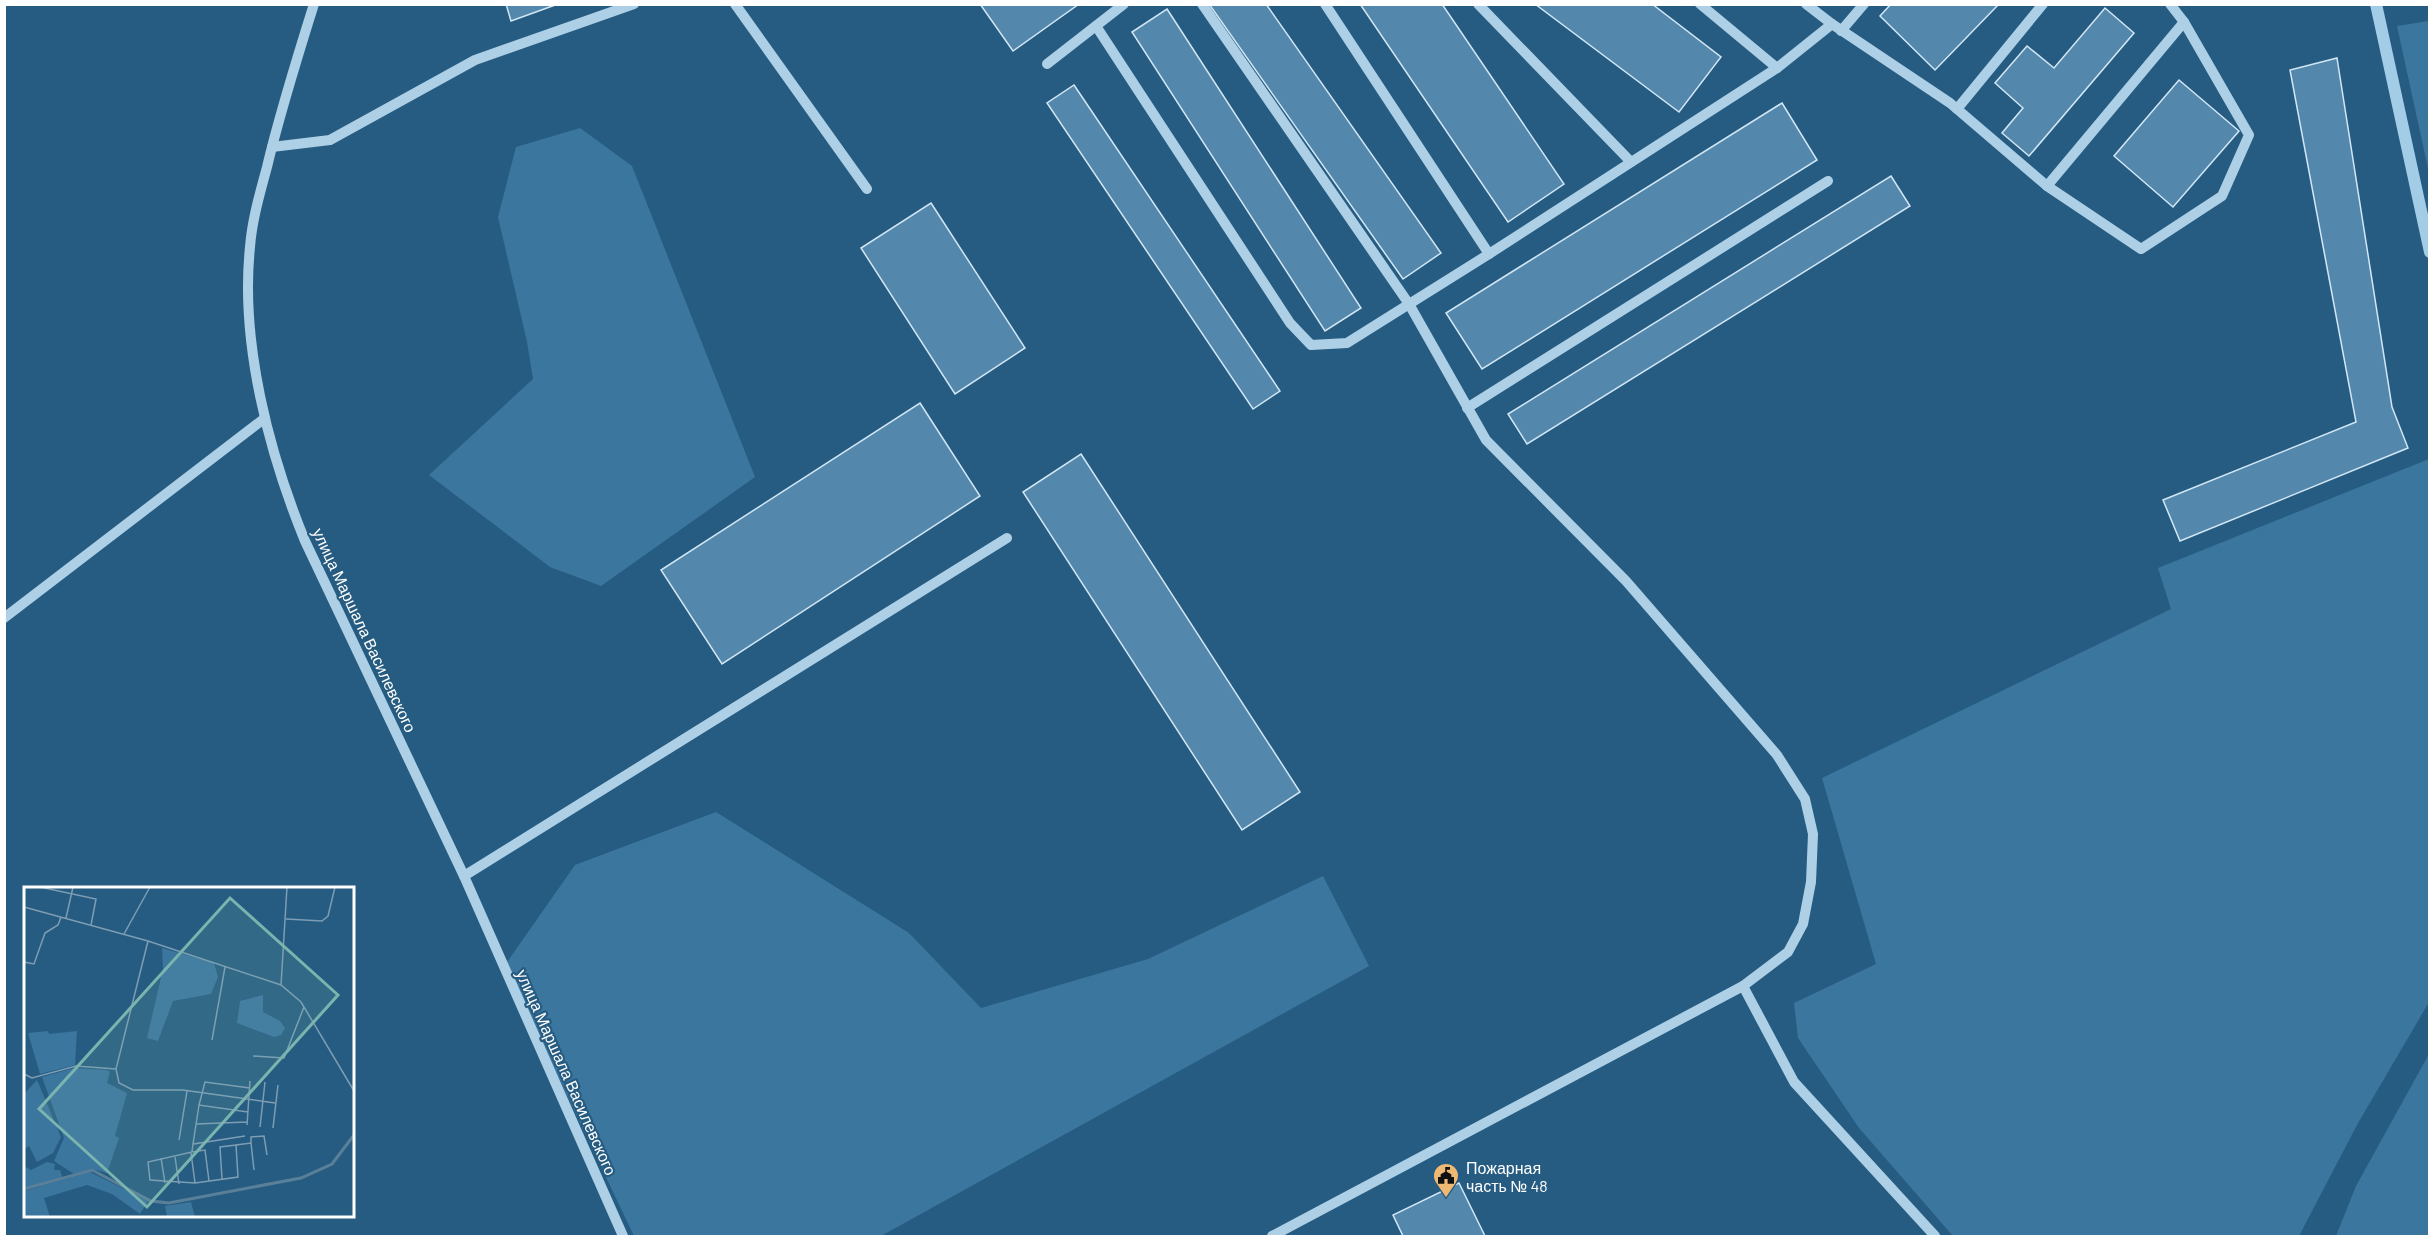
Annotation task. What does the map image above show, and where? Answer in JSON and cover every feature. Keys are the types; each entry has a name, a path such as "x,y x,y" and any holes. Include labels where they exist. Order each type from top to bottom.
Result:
{"street":[{"name":"улица Маршала Василевского","path":"314,4 272,147 250,247 251,334 265,418 289,501 305,541 464,876 623,1236"},
{"path":"272,147 330,140 476,60 634,4"},
{"path":"735,4 867,189"},
{"path":"1047,64 1124,4"},
{"path":"1202,4 1409,304 1486,440 1626,581 1777,755 1805,799 1813,834 1811,882 1803,924 1788,952 1743,986 1272,1236"},
{"path":"1325,4 1488,254"},
{"path":"1478,4 1631,162"},
{"path":"1700,4 1777,68"},
{"path":"1806,4 1841,31 1957,109 2047,186 2141,249 2222,196 2249,135 2184,22 2170,4"},
{"path":"1841,31 1864,4"},
{"path":"1957,109 2043,4"},
{"path":"2047,186 2184,22"},
{"path":"1095,26 1290,323 1311,345 1347,343 1777,68 1832,24"},
{"path":"1467,408 1828,181"},
{"path":"4,618 265,418"},
{"path":"464,876 1007,538"},
{"path":"1743,986 1794,1082 1935,1236"}],"shaded area":[{"path":"2430,21 2429,173 2397,26"},
{"path":"580,128 632,166 755,477 601,586 550,567 429,475 533,379 527,342 498,217 516,147"},
{"path":"2429,459 2429,1002 2357,1125 2299,1236 1953,1236 1859,1128 1798,1038 1794,1003 1876,964 1822,778 2171,609 2158,568"},
{"path":"716,812 909,933 981,1008 1148,959 1323,876 1369,966 881,1236 634,1236 505,965 575,865"},
{"path":"2429,1054 2429,1236 2336,1236 2356,1186"}],"building":[{"path":"506,4 558,4 511,21"},
{"path":"980,4 1079,4 1013,51"},
{"path":"1209,4 1266,4 1441,253 1403,279"},
{"path":"1360,4 1442,4 1564,184 1508,222"},
{"path":"1535,4 1652,4 1721,57 1679,112"},
{"path":"1891,4 1999,4 1935,70 1880,16"},
{"path":"2105,8 2134,33 2029,156 2002,133 2023,108 1995,83 2027,46 2054,68"},
{"path":"1167,9 1361,308 1325,331 1132,32"},
{"path":"2337,58 2392,407 2408,448 2180,541 2163,500 2356,422 2290,70"},
{"path":"2179,80 2239,131 2173,207 2114,156"},
{"path":"1074,85 1280,391 1253,409 1047,103"},
{"path":"1782,103 1817,160 1482,369 1446,313"},
{"path":"1891,176 1910,206 1527,444 1508,414"},
{"path":"931,203 1025,348 955,394 861,248"},
{"path":"920,403 980,496 722,664 661,570"},
{"path":"1081,454 1300,792 1242,830 1023,492"},
{"name":"Пожарная часть № 48","path":"1459,1183 1485,1236 1403,1236 1393,1215"}],"waterway":[{"path":"2376,4 2430,252"}],"place":[{"name":"Пожарная часть № 48","path":"1446,1199"}]}
